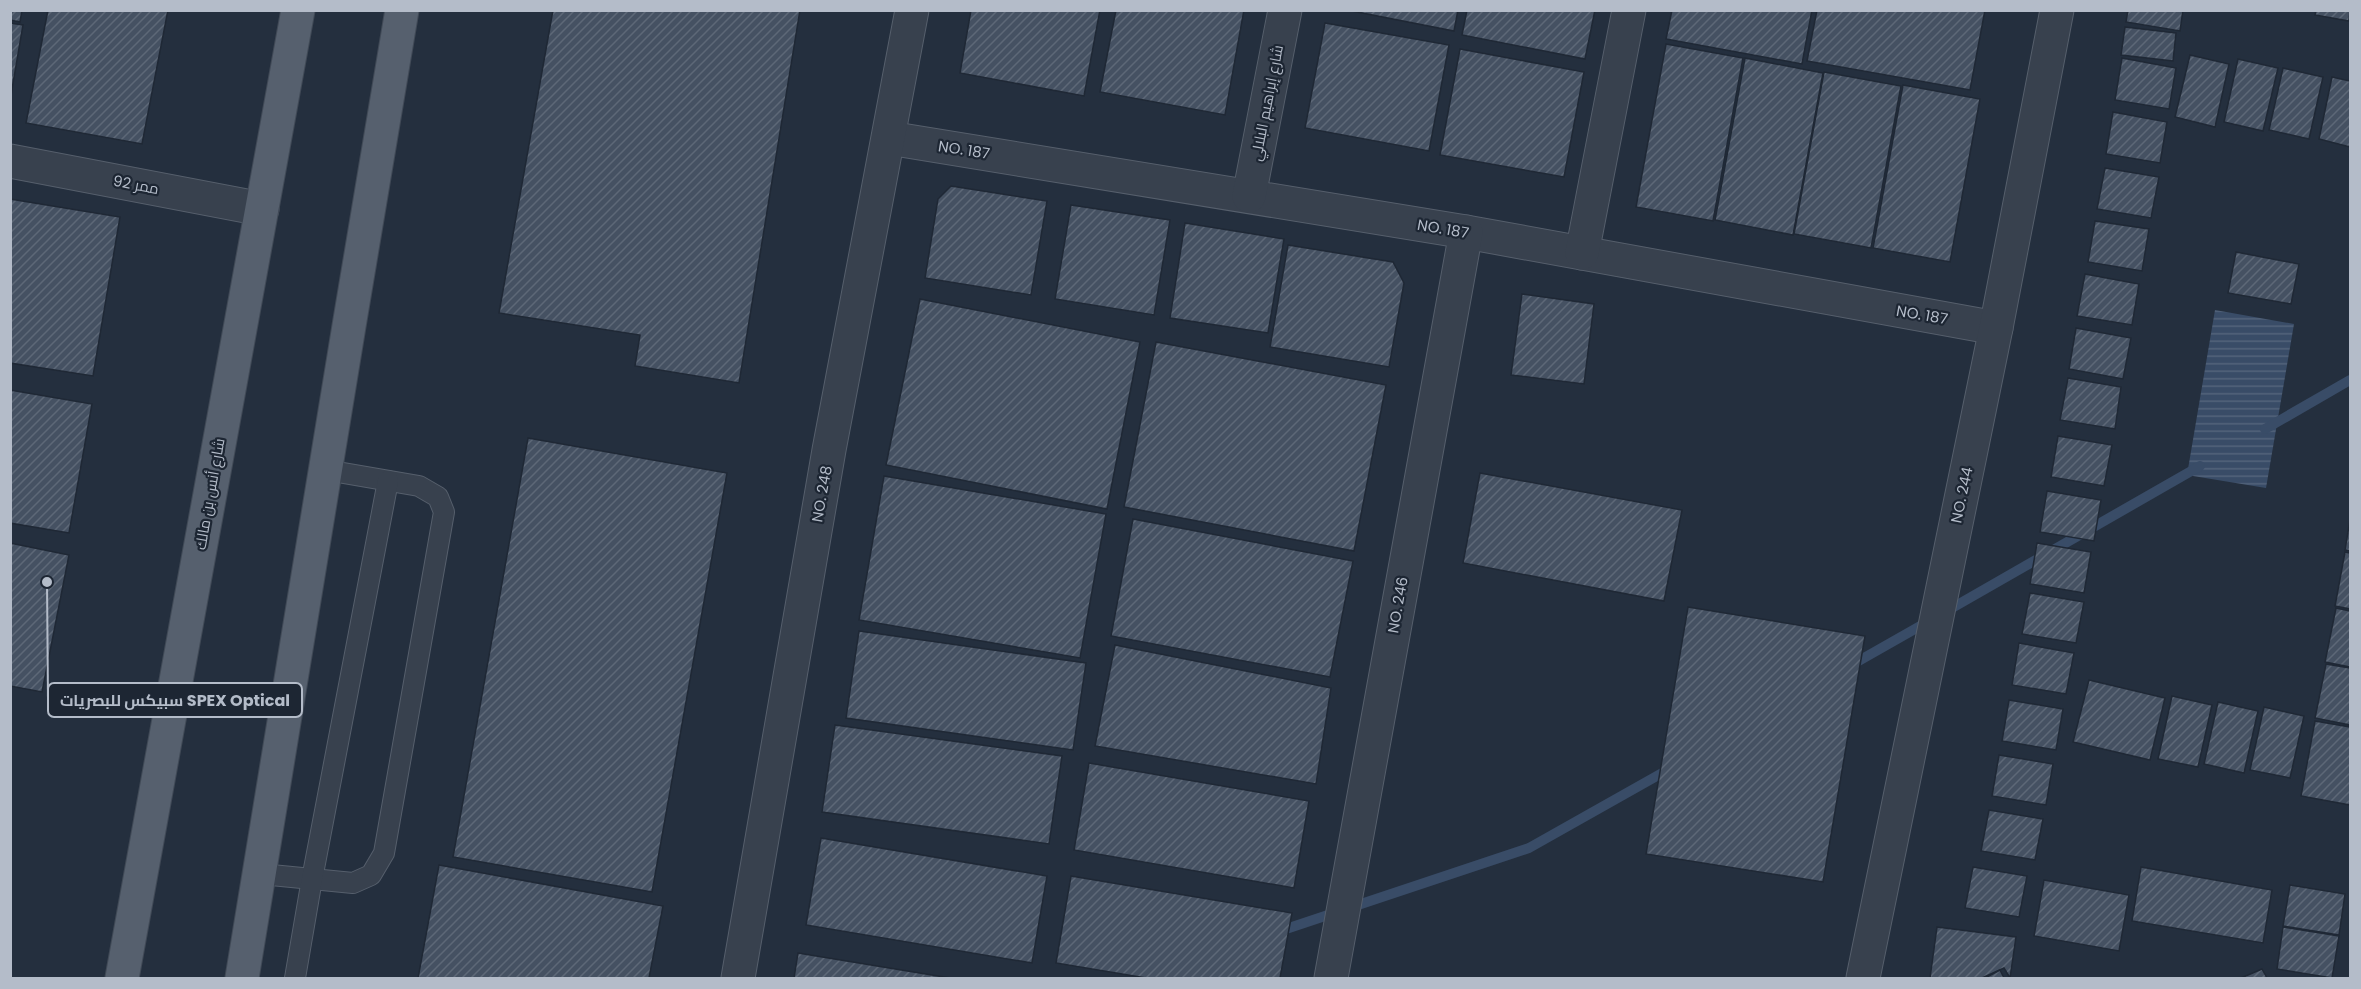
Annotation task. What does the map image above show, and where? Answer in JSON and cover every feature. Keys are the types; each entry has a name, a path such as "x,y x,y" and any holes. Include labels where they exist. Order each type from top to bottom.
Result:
{"main road":[{"name":"شارع أنس بن مالك","path":"122,978 298,10"},
{"path":"242,978 402,10"}],"street":[{"name":"NO. 248","path":"738,978 829,450 912,10"},
{"name":"شارع إبراهيم البلالي","path":"1249,196 1285,10"},
{"path":"1582,253 1629,10"},
{"name":"NO. 244","path":"1863,978 1996,328 2057,10"},
{"name":"NO. 187","path":"889,138 1466,232 1996,328"},
{"name":"ممر 92","path":"10,161 262,209"},
{"name":"NO. 246","path":"1331,978 1466,232"}],"lane":[{"path":"261,874 353,883 371,875 384,853 444,512 438,497 419,486 326,470"},
{"path":"295,978 388,481"}],"water":[{"path":"2215,310 2294,324 2266,488 2187,475"}],"building":[{"path":"10,10 22,10 20,22 10,20"},
{"path":"48,10 168,10 142,144 26,123"},
{"path":"553,10 800,10 739,383 635,366 640,335 499,313"},
{"path":"971,10 1100,10 1084,96 960,73"},
{"path":"1116,10 1244,10 1225,115 1100,92"},
{"path":"1347,10 1458,10 1454,31"},
{"path":"1467,10 1595,10 1585,59 1462,35"},
{"path":"1672,10 1812,10 1802,64 1666,39"},
{"path":"1817,10 1985,10 1970,90 1807,61"},
{"path":"2128,10 2183,10 2180,31 2126,22"},
{"path":"2316,10 2350,10 2349,21 2315,15"},
{"path":"10,23 23,25 10,101"},
{"path":"1325,23 1449,45 1429,151 1305,128"},
{"path":"2125,27 2176,33 2173,61 2121,55"},
{"path":"1666,44 1743,58 1713,221 1636,207"},
{"path":"1460,49 1584,72 1564,177 1440,155"},
{"path":"2190,55 2229,64 2215,127 2175,117"},
{"path":"1745,58 1823,73 1793,235 1715,220"},
{"path":"2122,58 2176,68 2169,109 2115,100"},
{"path":"2238,59 2278,68 2263,131 2224,122"},
{"path":"2283,68 2323,77 2309,139 2269,130"},
{"path":"1824,72 1901,86 1871,248 1794,234"},
{"path":"2332,77 2350,81 2350,147 2319,139"},
{"path":"1903,85 1980,99 1950,262 1873,248"},
{"path":"2113,112 2167,122 2160,163 2106,154"},
{"path":"2105,168 2159,177 2151,218 2097,209"},
{"path":"951,186 1047,201 1031,295 925,278 938,199"},
{"path":"10,199 120,217 93,376 10,363"},
{"path":"1071,205 1170,220 1154,315 1055,299"},
{"path":"2095,221 2149,229 2142,271 2088,262"},
{"path":"1185,223 1284,239 1268,333 1170,318"},
{"path":"1288,245 1393,262 1404,283 1389,367 1270,347"},
{"path":"2236,252 2299,264 2291,304 2228,293"},
{"path":"2085,274 2139,284 2132,325 2077,316"},
{"path":"1522,294 1594,304 1584,384 1511,375"},
{"path":"920,299 1140,342 1107,509 886,465"},
{"path":"2076,328 2131,338 2123,379 2069,369"},
{"path":"1156,342 1386,385 1354,551 1124,507"},
{"path":"2068,378 2121,387 2115,429 2060,420"},
{"path":"10,390 92,404 69,533 10,523"},
{"path":"2058,436 2112,445 2104,486 2051,477"},
{"path":"528,438 727,473 652,892 453,857"},
{"path":"1480,473 1682,510 1664,601 1463,563"},
{"path":"884,476 1106,514 1080,658 859,620"},
{"path":"2047,491 2101,500 2094,541 2040,532"},
{"path":"1133,519 1353,561 1330,677 1111,636"},
{"path":"2350,520 2350,551 2345,550"},
{"path":"10,543 69,555 42,692 10,686"},
{"path":"2037,543 2091,552 2084,593 2030,584"},
{"path":"2345,552 2350,553 2350,609 2335,606"},
{"path":"2030,593 2084,602 2076,643 2022,634"},
{"path":"1688,607 1865,636 1823,882 1646,854"},
{"path":"2336,608 2350,611 2350,667 2325,662"},
{"path":"859,631 1086,663 1073,750 846,718"},
{"path":"2019,643 2074,653 2066,694 2012,685"},
{"path":"1115,645 1331,688 1316,784 1095,746"},
{"path":"2326,664 2350,668 2350,725 2315,718"},
{"path":"2089,680 2165,698 2150,760 2073,742"},
{"path":"2172,696 2212,705 2198,767 2158,759"},
{"path":"2009,700 2063,709 2056,750 2002,741"},
{"path":"2218,702 2258,711 2244,773 2204,764"},
{"path":"2264,707 2304,716 2290,778 2250,770"},
{"path":"2315,721 2350,727 2350,805 2301,796"},
{"path":"835,725 1062,756 1049,844 822,812"},
{"path":"1999,755 2053,764 2046,805 1992,796"},
{"path":"1089,763 1309,801 1294,888 1074,850"},
{"path":"1989,810 2043,819 2035,860 1981,851"},
{"path":"821,838 1047,876 1032,963 806,925"},
{"path":"439,865 663,906 649,978 418,978"},
{"path":"1973,867 2027,876 2019,917 1965,908"},
{"path":"2141,867 2272,890 2263,943 2132,921"},
{"path":"1071,876 1292,913 1280,978 1146,978 1056,963"},
{"path":"2044,880 2129,895 2119,951 2034,936"},
{"path":"2290,885 2345,894 2339,935 2283,926"},
{"path":"1937,927 2016,937 2010,978 2004,968 1982,978 1930,978"},
{"path":"2283,927 2339,936 2332,978 2277,969"},
{"path":"798,953 950,978 794,978"},
{"path":"2262,969 2267,978 2241,978"},
{"path":"2000,970 2004,978 1985,978"}],"waterway":[{"path":"2265,429 2350,380"},
{"path":"1945,612 2200,466"},
{"path":"1848,667 1929,621"},
{"path":"1277,932 1529,848 1671,768"}],"place":[{"name":"سبيكس للبصريات SPEX Optical","path":"47,582"}]}
